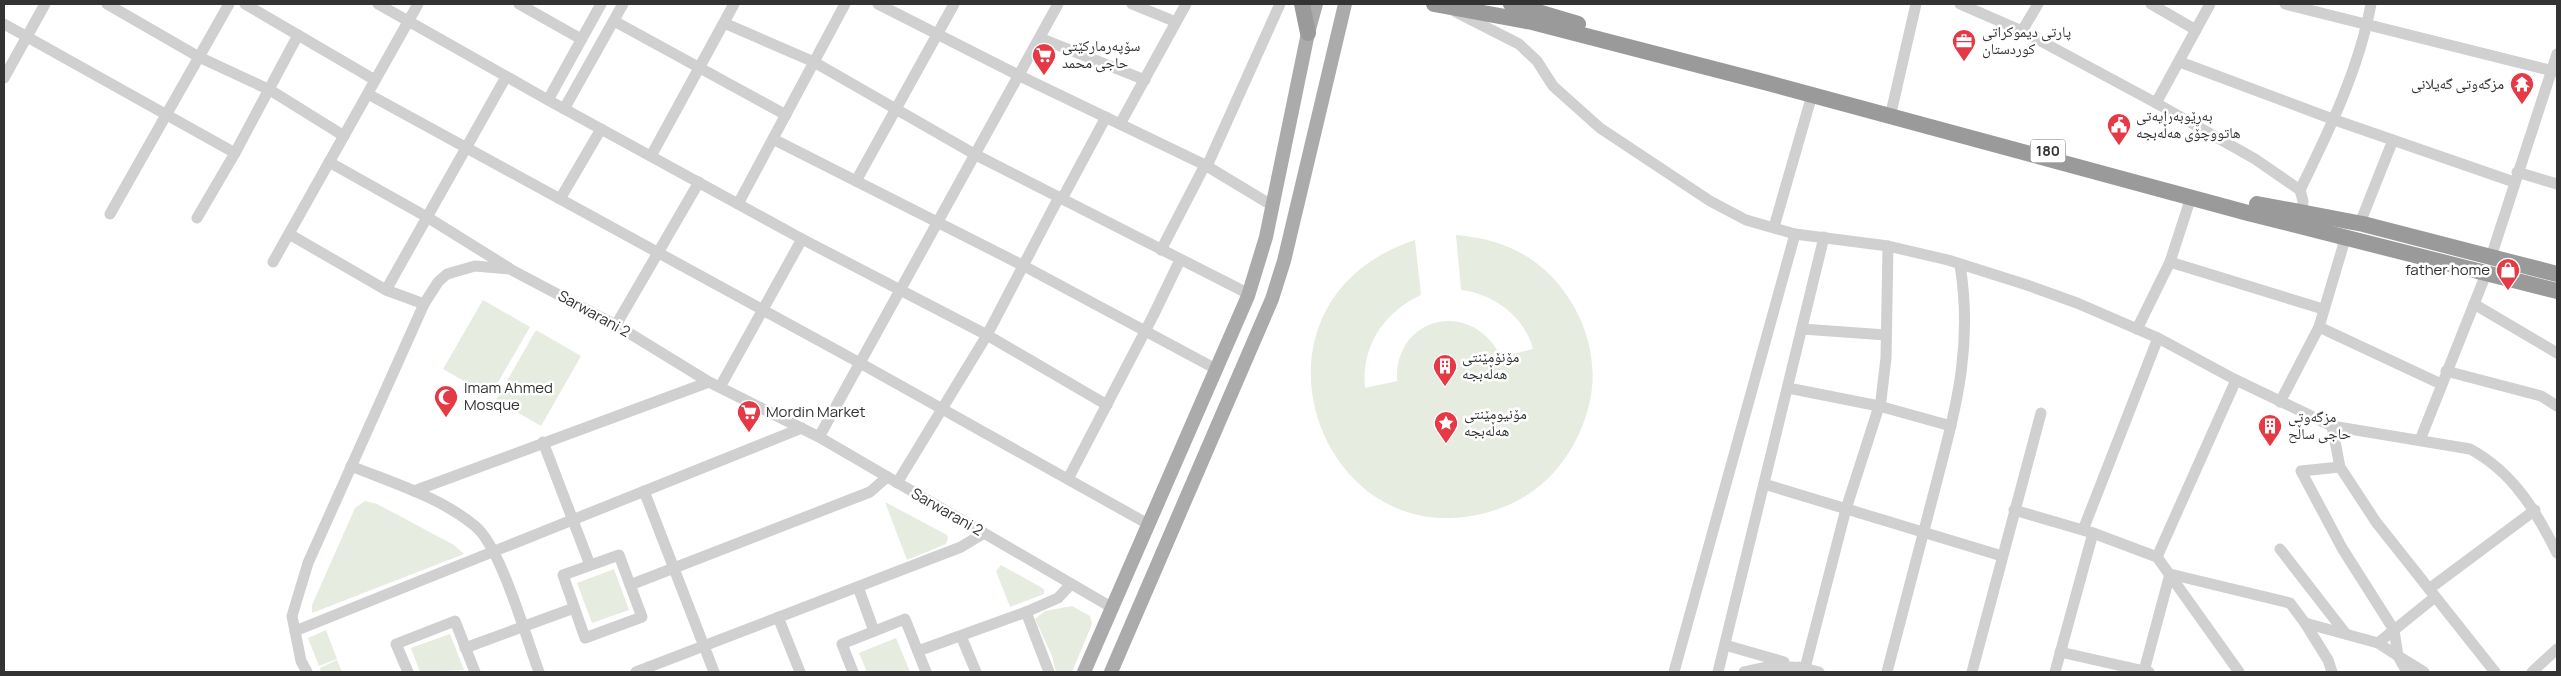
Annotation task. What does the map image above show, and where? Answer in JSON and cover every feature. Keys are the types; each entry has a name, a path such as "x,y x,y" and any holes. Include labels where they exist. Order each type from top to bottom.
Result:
{"highway":[{"path":"1302,4 1308,33"},
{"name":"180","path":"1437,4 1532,22 2252,203 2346,236 2557,291"},
{"name":"180","path":"1511,4 1614,36 1805,90"},
{"name":"180","path":"1892,112 2190,197 2302,219 2360,223 2557,274"}],"main road":[{"path":"1084,672 1249,294 1273,206 1308,33 1316,4"},
{"path":"1111,672 1272,300 1284,261 1346,4"},
{"path":"1202,402 1223,412"}],"street":[{"path":"4,78 45,4"},
{"path":"107,4 199,57 270,90 344,136"},
{"path":"110,214 229,4"},
{"path":"245,4 375,80"},
{"path":"378,4 600,129 900,292 987,335 1107,405"},
{"path":"274,262 418,4"},
{"path":"519,4 582,39"},
{"path":"548,100 601,4"},
{"path":"564,109 623,4"},
{"path":"651,156 734,4"},
{"path":"738,204 845,4"},
{"path":"878,4 1020,76 1206,165 1273,206"},
{"path":"856,180 897,110 954,4"},
{"path":"1132,4 1176,22"},
{"path":"1120,124 1186,4"},
{"path":"1161,250 1206,165 1280,4"},
{"path":"1437,4 1527,50 1553,86 1575,108 1630,150 1728,211 1746,220 1795,234 1888,246 1960,265 2077,303 2158,338 2236,380 2332,426 2470,449 2488,459 2506,474 2535,510 2557,553"},
{"path":"1892,112 1916,4"},
{"path":"1960,4 2022,31 2156,103 2254,159 2300,190"},
{"path":"2022,31 2038,4"},
{"path":"2150,4 2196,30"},
{"path":"2156,103 2210,4"},
{"path":"2285,4 2555,71"},
{"path":"2302,219 2300,190 2334,120 2367,25 2371,4"},
{"path":"819,437 1020,76 1055,5"},
{"path":"614,21 786,114"},
{"path":"724,23 814,62 976,154 1249,294"},
{"path":"4,24 168,113 235,153"},
{"path":"197,218 270,90 298,35"},
{"path":"1040,38 1145,80"},
{"path":"2491,257 2516,177 2555,71 2557,54"},
{"path":"2180,62 2334,120 2393,140 2516,177 2557,184"},
{"path":"386,290 506,76"},
{"path":"1774,227 1805,90"},
{"path":"368,94 942,408 1148,524"},
{"path":"630,585 870,492 892,480 942,408 987,335 1060,198 1106,117"},
{"path":"560,199 600,129"},
{"path":"773,138 1024,266 1216,369"},
{"path":"2360,223 2393,140"},
{"path":"329,162 428,216 510,269"},
{"path":"616,325 699,182"},
{"path":"2137,329 2170,262 2190,197"},
{"path":"289,234 386,290 424,304"},
{"path":"1674,672 1795,234"},
{"path":"2280,402 2320,327 2323,309 2346,236"},
{"path":"1718,672 1824,237"},
{"path":"414,491 543,442 714,384 762,310 802,238"},
{"path":"1805,668 1846,508 1879,406 1886,358 1888,246"},
{"path":"1068,479 1180,260"},
{"path":"2170,262 2323,309"},
{"path":"1887,672 1951,426 1965,358 1966,298 1960,265"},
{"name":"Sarwarani 2","path":"307,672 301,660 292,616 308,563 424,304 438,282 447,274 475,266 510,269 616,325 714,384 819,437 1111,607"},
{"path":"2420,440 2486,274"},
{"path":"2474,304 2557,353"},
{"path":"2320,327 2441,384"},
{"path":"1802,329 1886,335"},
{"path":"2055,672 2088,531 2158,338"},
{"path":"2446,371 2541,396 2557,406"},
{"path":"2156,557 2236,380"},
{"path":"1788,388 1879,406 1951,426"},
{"path":"1972,672 2041,413"},
{"path":"2332,426 2340,468 2376,522 2495,672"},
{"path":"295,631 802,428"},
{"path":"543,442 590,565"},
{"path":"352,466 434,500 476,527 495,551 539,672"},
{"path":"2340,468 2300,471 2342,548 2394,630 2398,656 2407,672"},
{"path":"1764,484 2002,556"},
{"path":"644,491 714,672"},
{"path":"2014,510 2088,531 2156,557 2239,672"},
{"path":"2378,643 2432,593 2535,510"},
{"path":"636,672 961,547 984,533"},
{"path":"2280,549 2346,634"},
{"path":"620,555 630,585 642,617 585,638 563,575 620,555"},
{"path":"2060,652 2147,672 2170,574"},
{"path":"2170,574 2290,603 2328,660 2332,672"},
{"path":"918,651 1026,612 1058,598 1072,584"},
{"path":"858,587 874,631"},
{"path":"466,648 574,608"},
{"path":"1026,612 1049,672"},
{"path":"778,617 800,672"},
{"path":"853,672 842,644 905,619 926,672"},
{"path":"407,672 396,644 455,620 475,672"},
{"path":"2304,623 2378,643 2424,672"},
{"path":"961,636 976,672"},
{"path":"1725,645 1819,672"},
{"path":"2532,672 2557,649"},
{"path":"1744,672 1772,666 1805,668"}],"shaded area":[{"path":"1456,235 1487,240 1517,251 1536,263 1553,278 1579,316 1587,337 1592,360 1592,383 1589,405 1578,437 1570,452 1549,478 1536,489 1506,506 1442,518 1388,504 1347,471 1320,424 1311,372 1322,319 1356,273 1415,240 1421,295 1396,311 1378,332 1367,358 1365,388 1397,381 1399,359 1408,341 1421,329 1437,322 1455,321 1473,327 1488,338 1501,357 1533,349 1523,327 1506,309 1485,296 1461,290"},
{"path":"483,300 530,327 490,396 443,369"},
{"path":"536,330 581,356 541,426 496,400"},
{"path":"365,501 377,504 454,545 464,554 312,613 312,605 355,508"},
{"path":"885,502 947,535 946,544 907,560"},
{"path":"1001,565 1044,589 1044,594 1010,607 996,571"},
{"path":"614,569 629,610 592,623 577,583"},
{"path":"1072,606 1090,616 1092,624 1072,672 1056,672 1052,656 1035,619 1045,611"},
{"path":"326,630 337,659 319,666 308,638"},
{"path":"450,634 464,670 420,672 411,648"},
{"path":"896,638 910,672 867,672 859,653"},
{"path":"337,660 342,672 321,672 320,668"}],"place":[{"name":"پارتی دیموکراتی کوردستان","path":"1964,62"},
{"name":"سۆپەرمارکێتی حاجی محمد","path":"1044,76"},
{"name":"مزگەوتی گەیلانی","path":"2522,105"},
{"name":"بەڕێوبەرایەتی هاتووچۆی هەڵەبجە","path":"2119,146"},
{"name":"father home","path":"2508,291"},
{"name":"مۆنۆمێنتی هەڵەبجە","path":"1445,387"},
{"name":"Imam Ahmed Mosque","path":"446,418"},
{"name":"Mordin Market","path":"749,433"},
{"name":"مۆنیومێنتی هەڵەبجە","path":"1446,444"},
{"name":"مزگەوتی حاجی ساڵح","path":"2270,447"}]}
